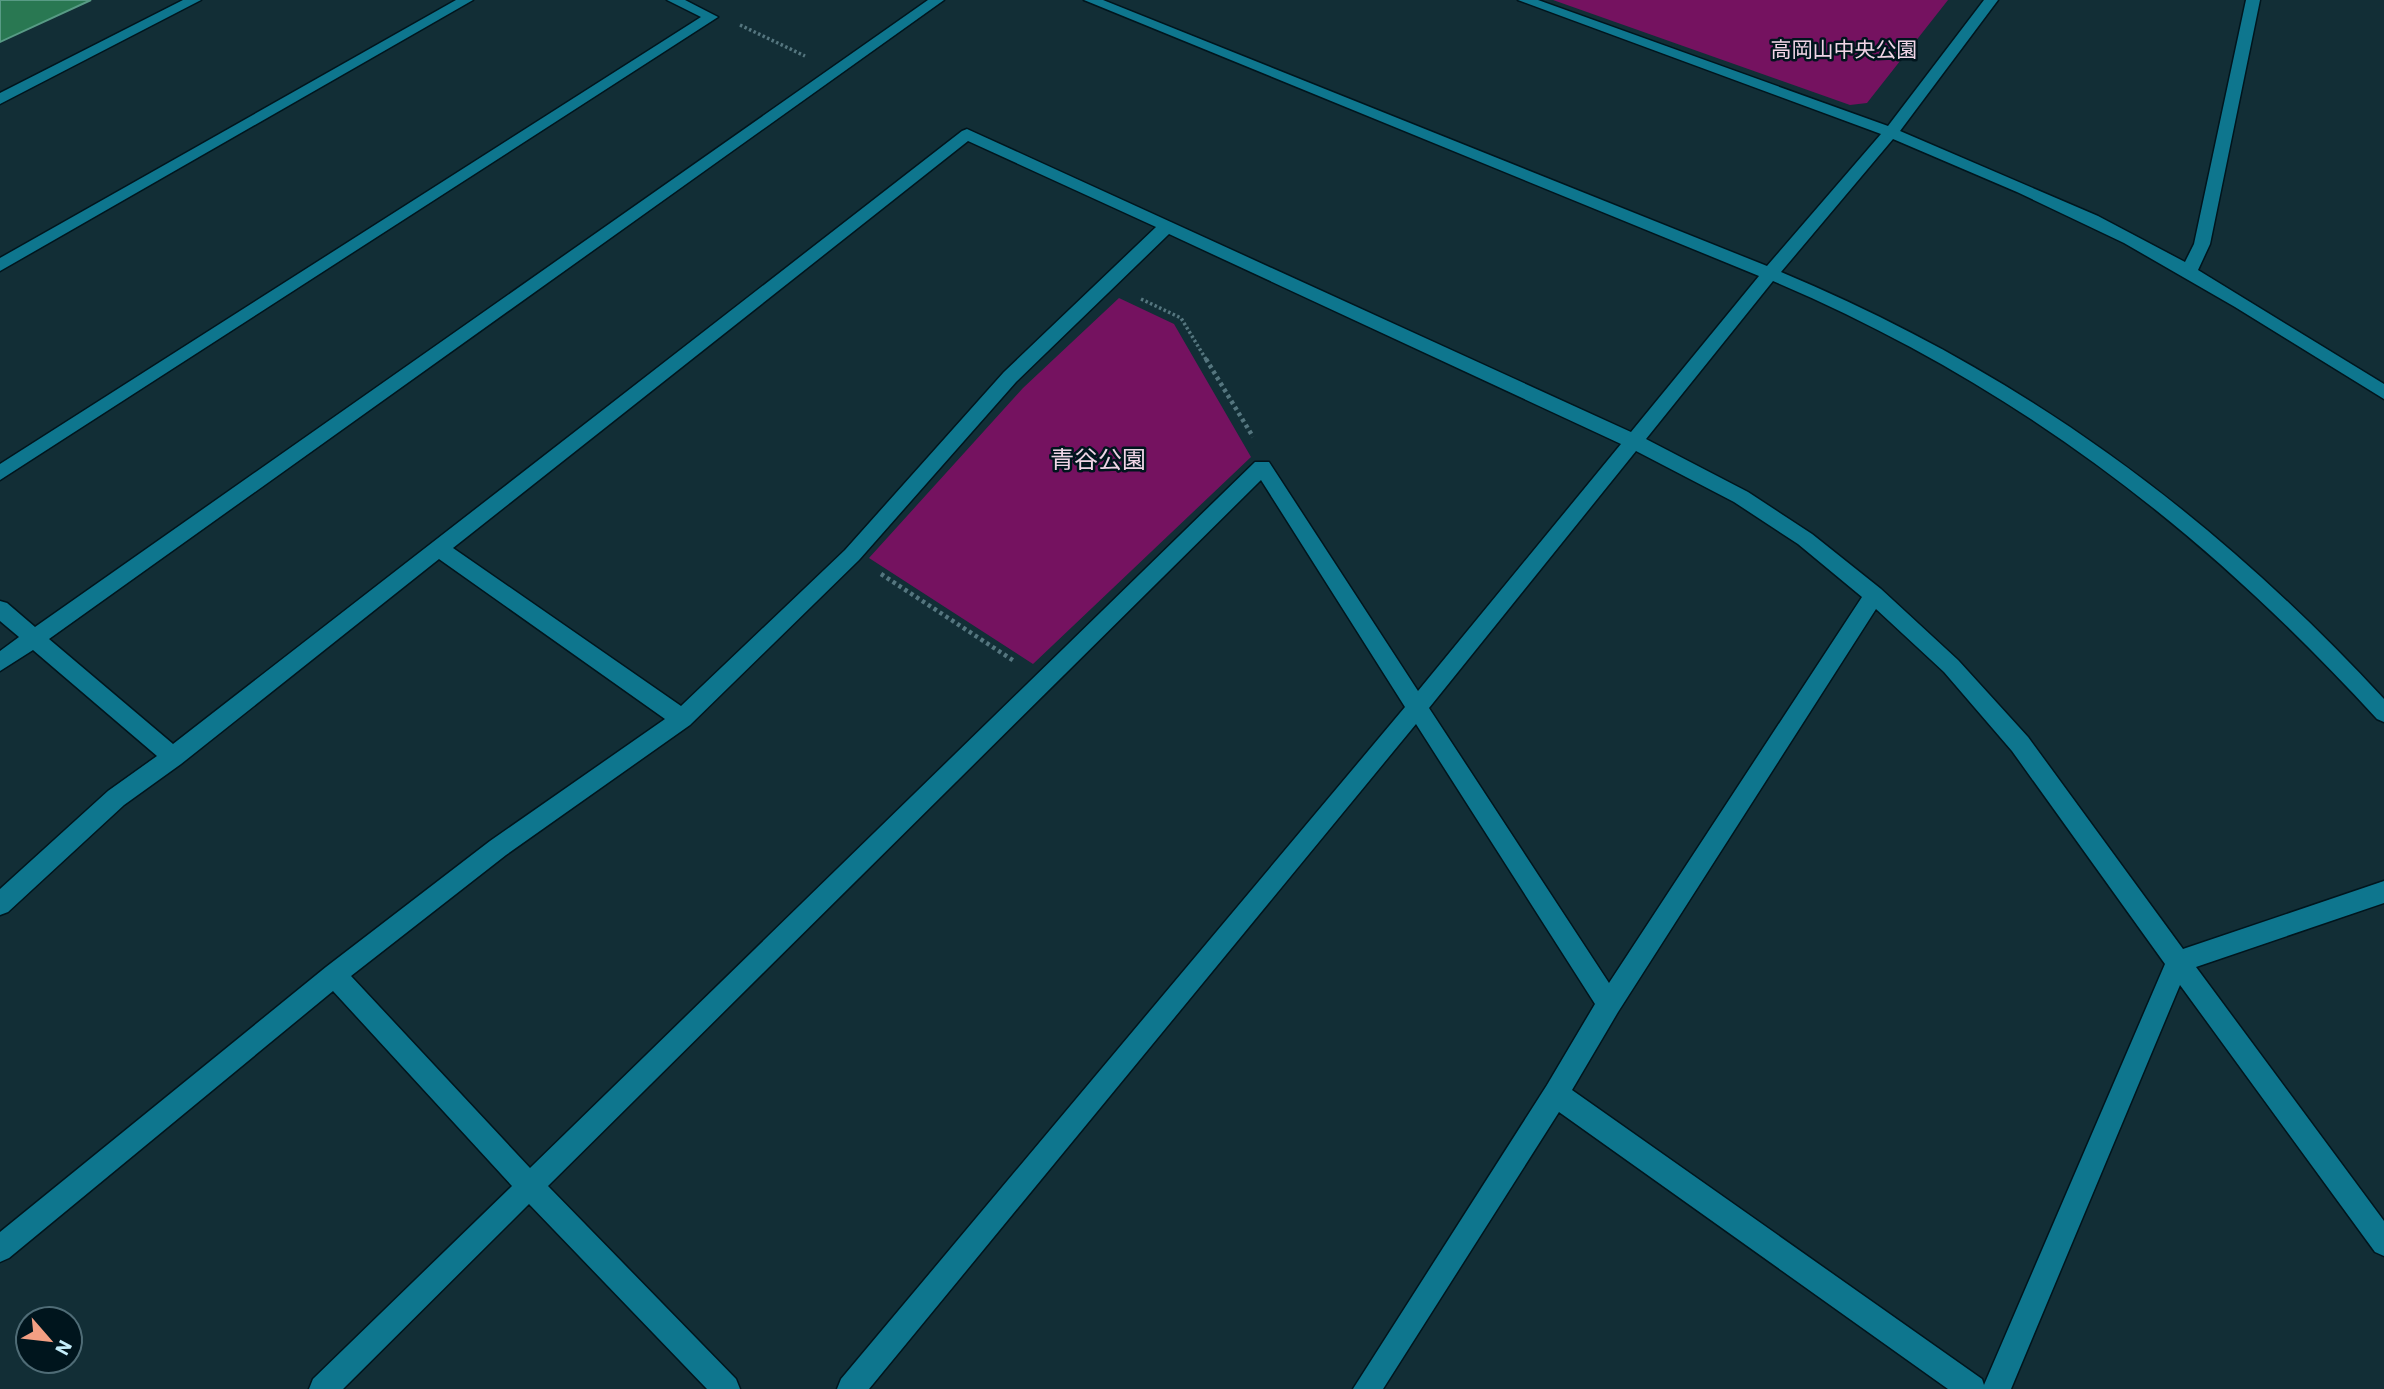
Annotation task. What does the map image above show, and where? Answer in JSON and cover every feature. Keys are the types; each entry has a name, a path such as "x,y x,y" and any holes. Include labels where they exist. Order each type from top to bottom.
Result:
{"street":[{"path":"0,99 194,0"},
{"path":"0,265 466,0"},
{"path":"674,0 711,17"},
{"path":"0,662 937,0"},
{"path":"1091,0 1770,274 1884,325 2022,405 2093,451 2170,510 2260,588 2342,666 2384,713"},
{"path":"1525,0 1554,4 1892,131 2061,205 2189,271 2384,393"},
{"path":"852,1389 1416,709 1770,274 1892,131 1991,0"},
{"path":"2189,271 2202,244 2253,0"},
{"path":"0,473 711,17"},
{"path":"0,904 116,798 440,550 967,134 1635,442 1741,497 1805,540 1874,595 1951,666 2020,744 2384,1243"},
{"path":"0,1249 334,975 498,848 682,719 852,555 1010,377 1166,227"},
{"path":"323,1389 1262,467 1609,1004"},
{"path":"440,550 682,719"},
{"path":"1367,1389 1556,1094 1609,1004 1874,595"},
{"path":"0,609 173,757"},
{"path":"1997,1389 2178,962 2384,892"},
{"path":"334,975 529,1185 726,1389"},
{"path":"1556,1094 1972,1389"}],"path":[{"path":"711,17 728,20 812,59"},
{"path":"1108,283 1181,318 1261,449 1262,467"},
{"path":"852,555 1044,681"}],"green space":[{"name":"高岡山中央公園","path":"1553,0 1948,0 1867,103 1850,105"},
{"name":"青谷公園","path":"1119,298 1174,324 1251,457 1033,664 869,558 1023,388"}],"shaded area":[{"path":"0,0 91,0 0,42"}]}
